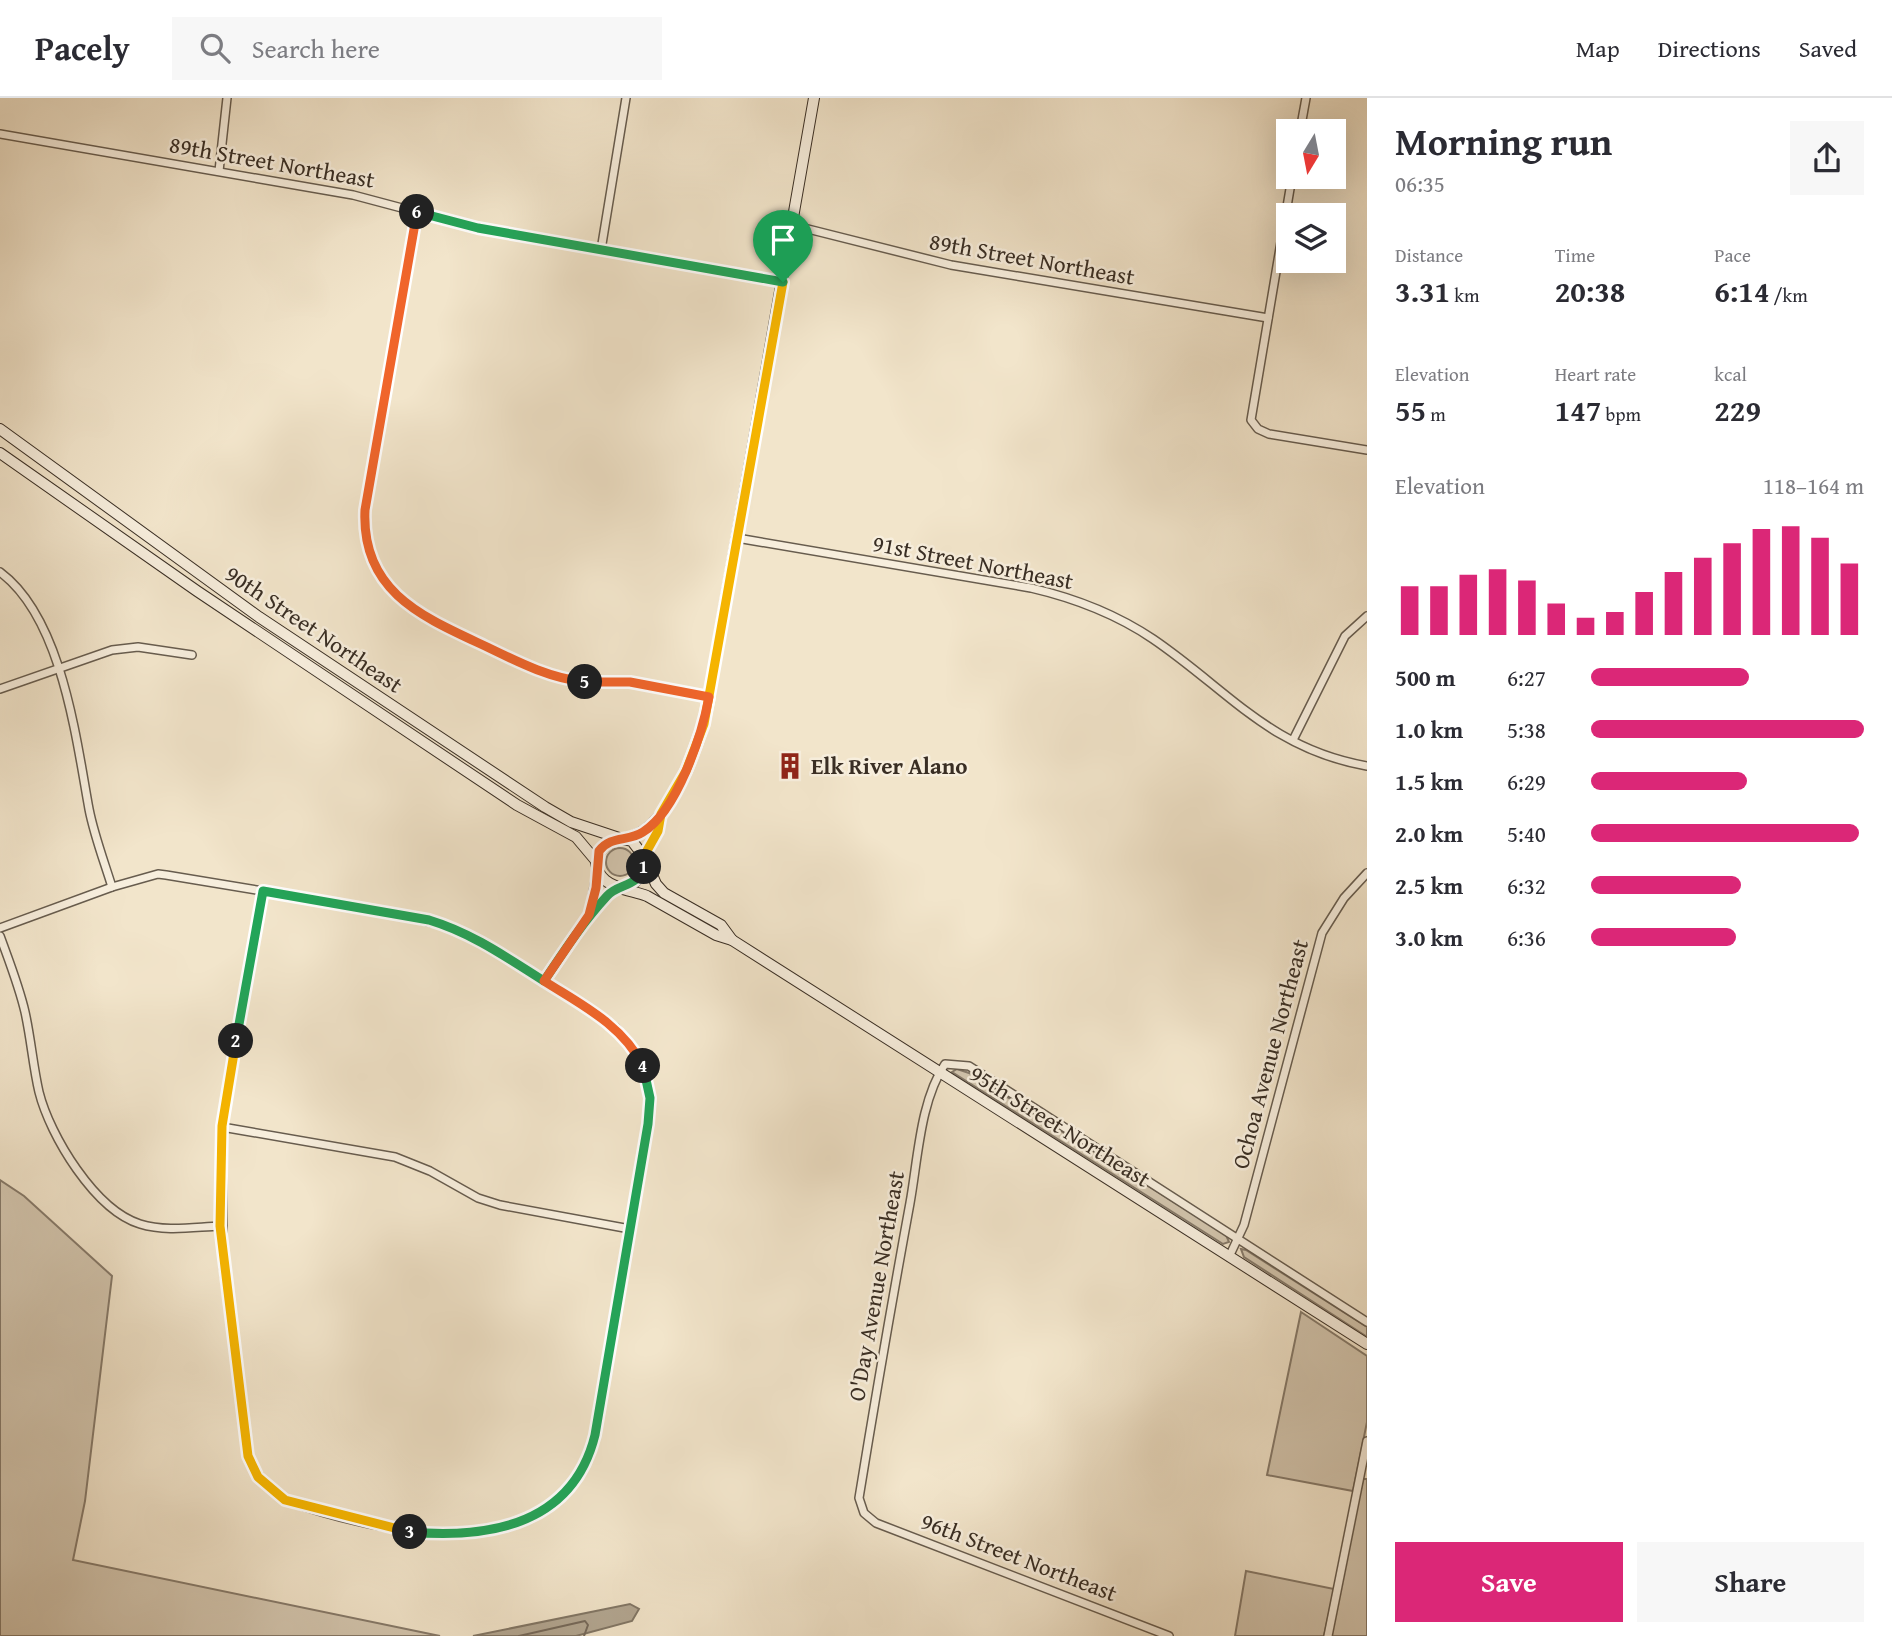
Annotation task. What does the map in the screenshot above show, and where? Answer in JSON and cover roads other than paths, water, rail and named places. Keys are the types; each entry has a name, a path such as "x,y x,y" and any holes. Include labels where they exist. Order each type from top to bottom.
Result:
{"main road":[{"path":"732,940 716,935 647,896 602,878 597,864 604,845 642,833 661,814 693,755 709,697 814,98"},
{"name":"90th Street Northeast","path":"0,429 259,617 545,807 578,825 622,839"},
{"name":"90th Street Northeast","path":"0,453 197,592 517,805 576,837 597,864"},
{"path":"622,888 641,876 645,857 658,831 661,814"},
{"path":"622,839 638,846 656,884 664,893 721,925 732,940"},
{"name":"95th Street Northeast","path":"732,940 1367,1345"}],"street":[{"path":"219,171 227,98"},
{"path":"601,250 626,98"},
{"path":"1302,119 1306,98"},
{"name":"89th Street Northeast","path":"0,135 353,195 462,224 783,282"},
{"path":"1291,189 1251,414 1254,425 1269,435 1367,450"},
{"path":"417,211 365,510 368,546 381,576 406,606 532,668 570,680 630,682 709,697"},
{"name":"89th Street Northeast","path":"792,225 951,265 1268,318"},
{"name":"91st Street Northeast","path":"737,538 1031,588 1075,600 1132,625 1175,655 1238,708 1293,740 1338,760 1367,766"},
{"path":"0,572 24,595 57,668 78,735 90,811 112,887"},
{"path":"1293,740 1345,636 1367,616"},
{"path":"0,690 57,668 126,648 192,655"},
{"path":"589,915 596,888 597,864"},
{"name":"Ochoa Avenue Northeast","path":"1229,1256 1237,1240 1322,933 1344,898 1367,873"},
{"path":"0,929 112,887 166,874 429,920 452,927 484,943 616,1028 631,1044 644,1069 649,1112 590,1453 576,1481 545,1511 528,1520 485,1529 409,1532 299,1505 272,1491 258,1477 247,1445 220,1226 222,1126 263,891"},
{"path":"544,981 589,915 612,891 622,888"},
{"path":"0,936 24,1011 40,1093 53,1129 93,1190 125,1218 153,1227 220,1226"},
{"path":"939,1072 945,1063 969,1066 1367,1322"},
{"name":"O'Day Avenue Northeast","path":"862,1508 859,1498 894,1290 923,1133 939,1072"},
{"path":"222,1126 395,1157 430,1171 478,1198 500,1205 630,1229"},
{"path":"1328,1636 1367,1441"},
{"name":"96th Street Northeast","path":"862,1508 876,1522 1169,1636"}],"water":[{"path":"630,1604 639,1609 632,1621 576,1636 473,1636"}],"place":[{"name":"Elk River Alano","path":"790,766"}]}
